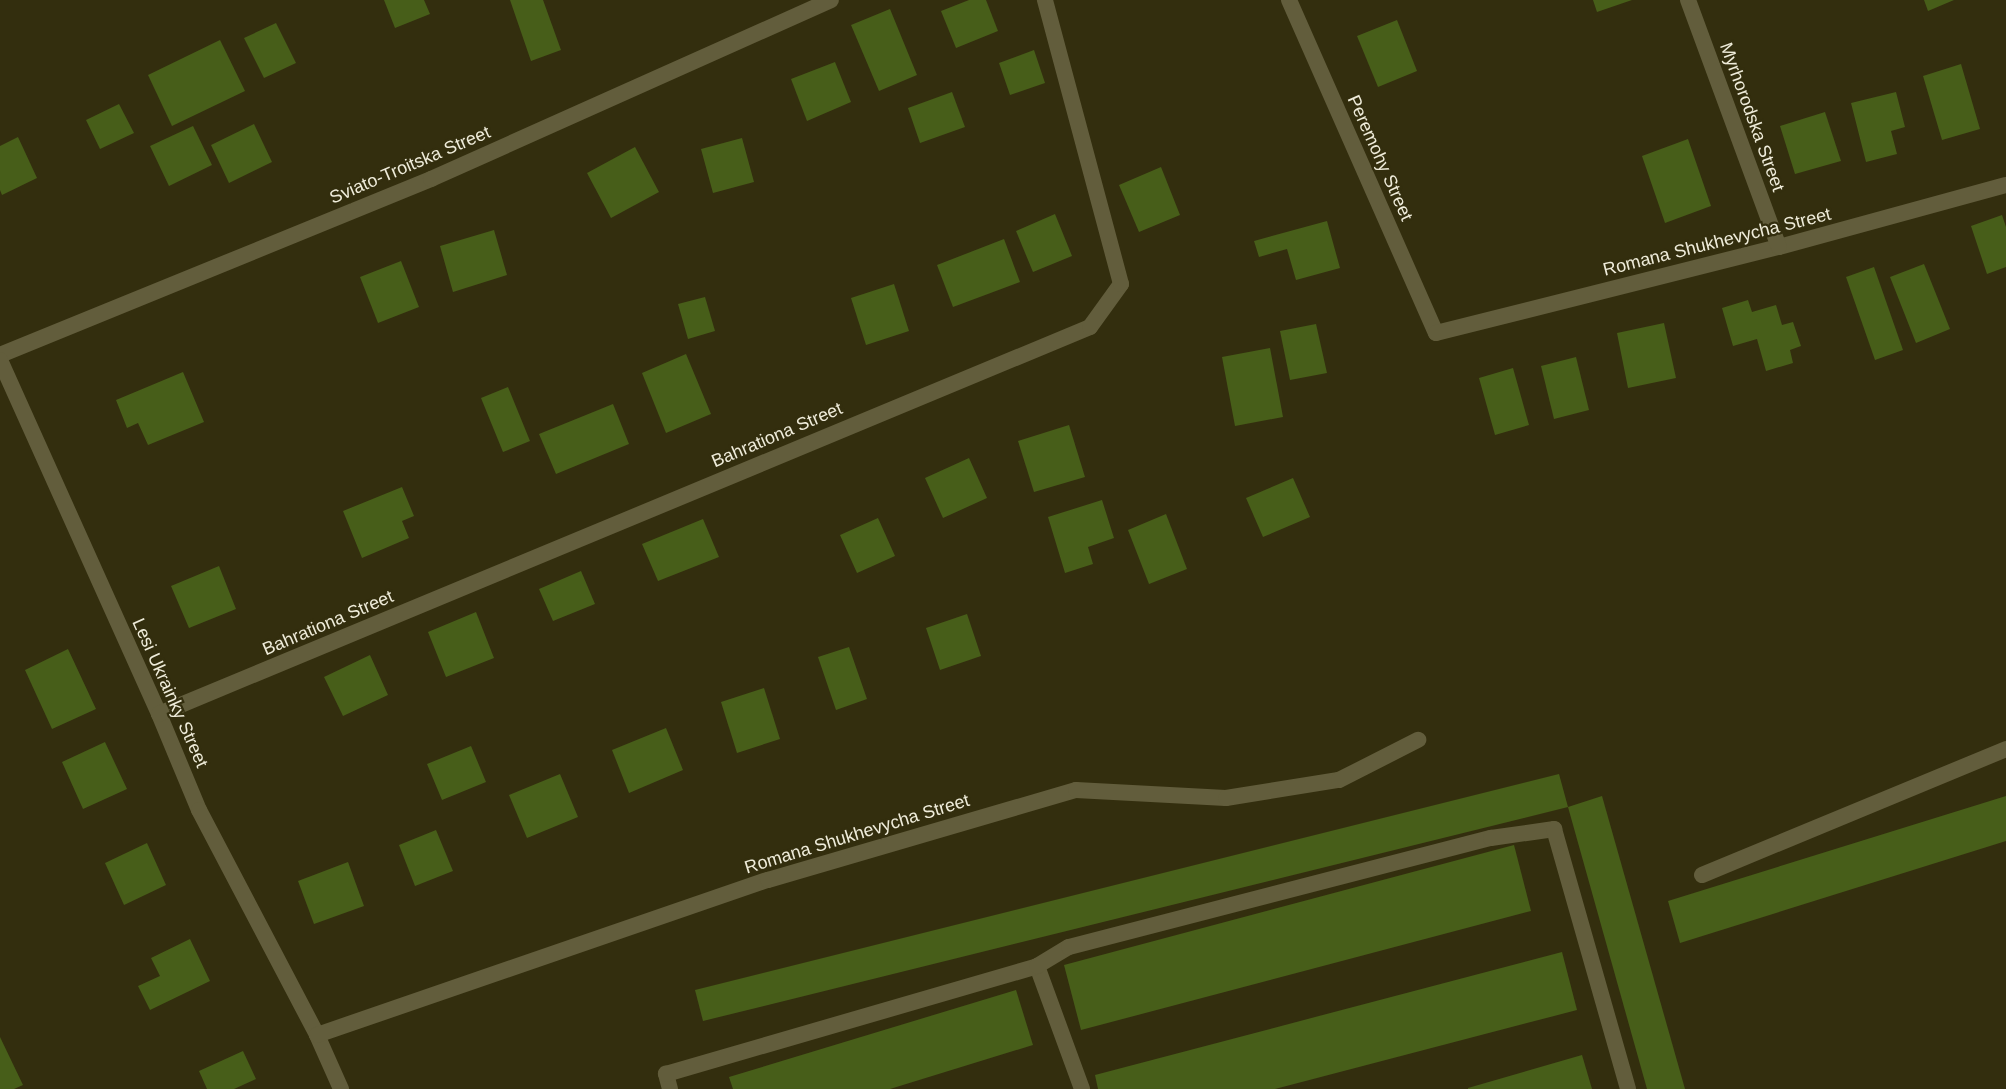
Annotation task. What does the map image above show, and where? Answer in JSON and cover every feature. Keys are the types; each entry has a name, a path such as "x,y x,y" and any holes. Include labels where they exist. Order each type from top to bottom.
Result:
{"street":[{"name":"Sviato-Troitska Street","path":"0,355 431,179 831,0"},
{"name":"Bahrationa Street","path":"159,714 1090,327 1121,284 1045,0"},
{"name":"Peremohy Street","path":"1289,0 1436,333"},
{"name":"Myrhorodska Street","path":"1688,0 1779,247"},
{"name":"Romana Shukhevycha Street","path":"1436,333 1779,247 2006,184"},
{"name":"Lesi Ukrainky Street","path":"0,360 159,714 199,810 317,1035 341,1089"},
{"name":"Romana Shukhevycha Street","path":"317,1035 768,879 1076,790 1226,798 1339,780 1418,740"},
{"path":"1702,876 2006,748"},
{"path":"670,1089 666,1074 1037,966 1069,947 1491,838 1554,829 1628,1089"},
{"path":"1037,966 1082,1089"}],"building":[{"path":"384,0 424,0 430,14 395,28"},
{"path":"510,0 543,0 561,50 531,61"},
{"path":"969,0 986,0 998,31 956,48 941,11"},
{"path":"1593,0 1632,0 1597,12"},
{"path":"1924,0 1954,0 1928,11"},
{"path":"890,9 917,75 879,91 851,25"},
{"path":"1397,20 1417,71 1378,87 1357,36"},
{"path":"276,23 296,63 264,78 244,38"},
{"path":"220,40 245,91 172,126 148,75"},
{"path":"1034,50 1045,83 1010,95 999,63"},
{"path":"835,62 851,102 807,121 791,79"},
{"path":"1961,64 1980,129 1942,140 1923,76"},
{"path":"952,92 965,127 920,143 908,108"},
{"path":"1896,92 1905,127 1891,131 1897,154 1866,162 1851,103"},
{"path":"119,104 134,133 100,149 86,120"},
{"path":"1825,112 1841,161 1795,174 1780,126"},
{"path":"254,124 272,162 229,183 211,145"},
{"path":"193,126 212,165 169,186 150,146"},
{"path":"18,137 37,178 2,195 0,146"},
{"path":"742,138 754,182 713,193 701,149"},
{"path":"1688,139 1711,206 1665,223 1642,156"},
{"path":"635,147 659,192 611,218 587,173"},
{"path":"1161,167 1180,215 1139,232 1119,185"},
{"path":"1055,214 1072,256 1033,272 1016,231"},
{"path":"2002,215 2006,227 2006,267 1987,274 1971,226"},
{"path":"1327,221 1340,268 1296,280 1287,249 1259,257 1254,241"},
{"path":"494,230 507,275 453,292 440,246"},
{"path":"1004,239 1020,282 953,307 937,265"},
{"path":"401,261 419,307 378,323 360,277"},
{"path":"1924,264 1950,329 1916,343 1890,277"},
{"path":"1874,267 1903,350 1875,360 1846,277"},
{"path":"894,284 909,331 866,345 851,298"},
{"path":"705,297 715,331 688,339 678,304"},
{"path":"1748,300 1752,312 1776,305 1782,325 1793,322 1801,346 1790,350 1793,363 1766,371 1757,339 1733,346 1722,308"},
{"path":"1664,323 1676,378 1628,388 1617,333"},
{"path":"1316,324 1327,373 1290,380 1280,331"},
{"path":"1270,348 1283,417 1235,426 1222,357"},
{"path":"686,354 711,414 666,433 642,373"},
{"path":"1576,357 1589,410 1554,419 1541,366"},
{"path":"1513,368 1529,425 1495,435 1479,378"},
{"path":"183,372 204,422 148,445 138,423 127,428 116,400"},
{"path":"508,387 530,441 503,452 481,398"},
{"path":"613,404 629,444 556,474 539,434"},
{"path":"1069,425 1085,477 1034,492 1018,441"},
{"path":"969,458 987,498 943,518 925,478"},
{"path":"1293,478 1310,517 1263,537 1246,498"},
{"path":"402,487 414,516 402,521 409,538 362,558 343,511"},
{"path":"1102,500 1114,538 1088,547 1093,564 1065,573 1048,517"},
{"path":"1166,514 1187,569 1149,584 1128,530"},
{"path":"878,518 895,556 857,573 840,535"},
{"path":"703,519 719,557 658,581 642,544"},
{"path":"219,566 236,609 189,628 171,586"},
{"path":"581,571 595,604 553,621 539,589"},
{"path":"476,612 494,658 446,677 428,632"},
{"path":"967,614 981,656 940,670 926,628"},
{"path":"849,647 867,699 836,710 818,657"},
{"path":"68,649 96,709 52,729 25,670"},
{"path":"370,655 388,695 343,716 324,677"},
{"path":"764,688 780,739 737,753 721,702"},
{"path":"666,728 683,770 629,793 612,750"},
{"path":"105,742 127,789 83,809 62,762"},
{"path":"471,746 486,782 442,800 427,764"},
{"path":"560,774 578,817 527,838 509,795"},
{"path":"1559,774 1568,807 703,1021 695,990"},
{"path":"1602,796 1685,1089 1647,1089 1568,807"},
{"path":"2006,796 2006,841 1680,943 1668,901"},
{"path":"436,830 453,871 415,886 399,845"},
{"path":"147,843 166,885 124,905 105,863"},
{"path":"1514,845 1531,911 1081,1030 1064,965"},
{"path":"348,862 364,906 314,924 298,881"},
{"path":"190,939 210,981 150,1010 138,986 160,976 151,958"},
{"path":"1562,952 1577,1010 1275,1089 1098,1089 1095,1075"},
{"path":"1016,990 1033,1045 890,1089 733,1089 729,1077"},
{"path":"0,1037 23,1085 14,1089 0,1089"},
{"path":"243,1051 256,1079 234,1089 207,1089 199,1071"},
{"path":"1582,1055 1592,1089 1468,1089 1468,1088"}]}
